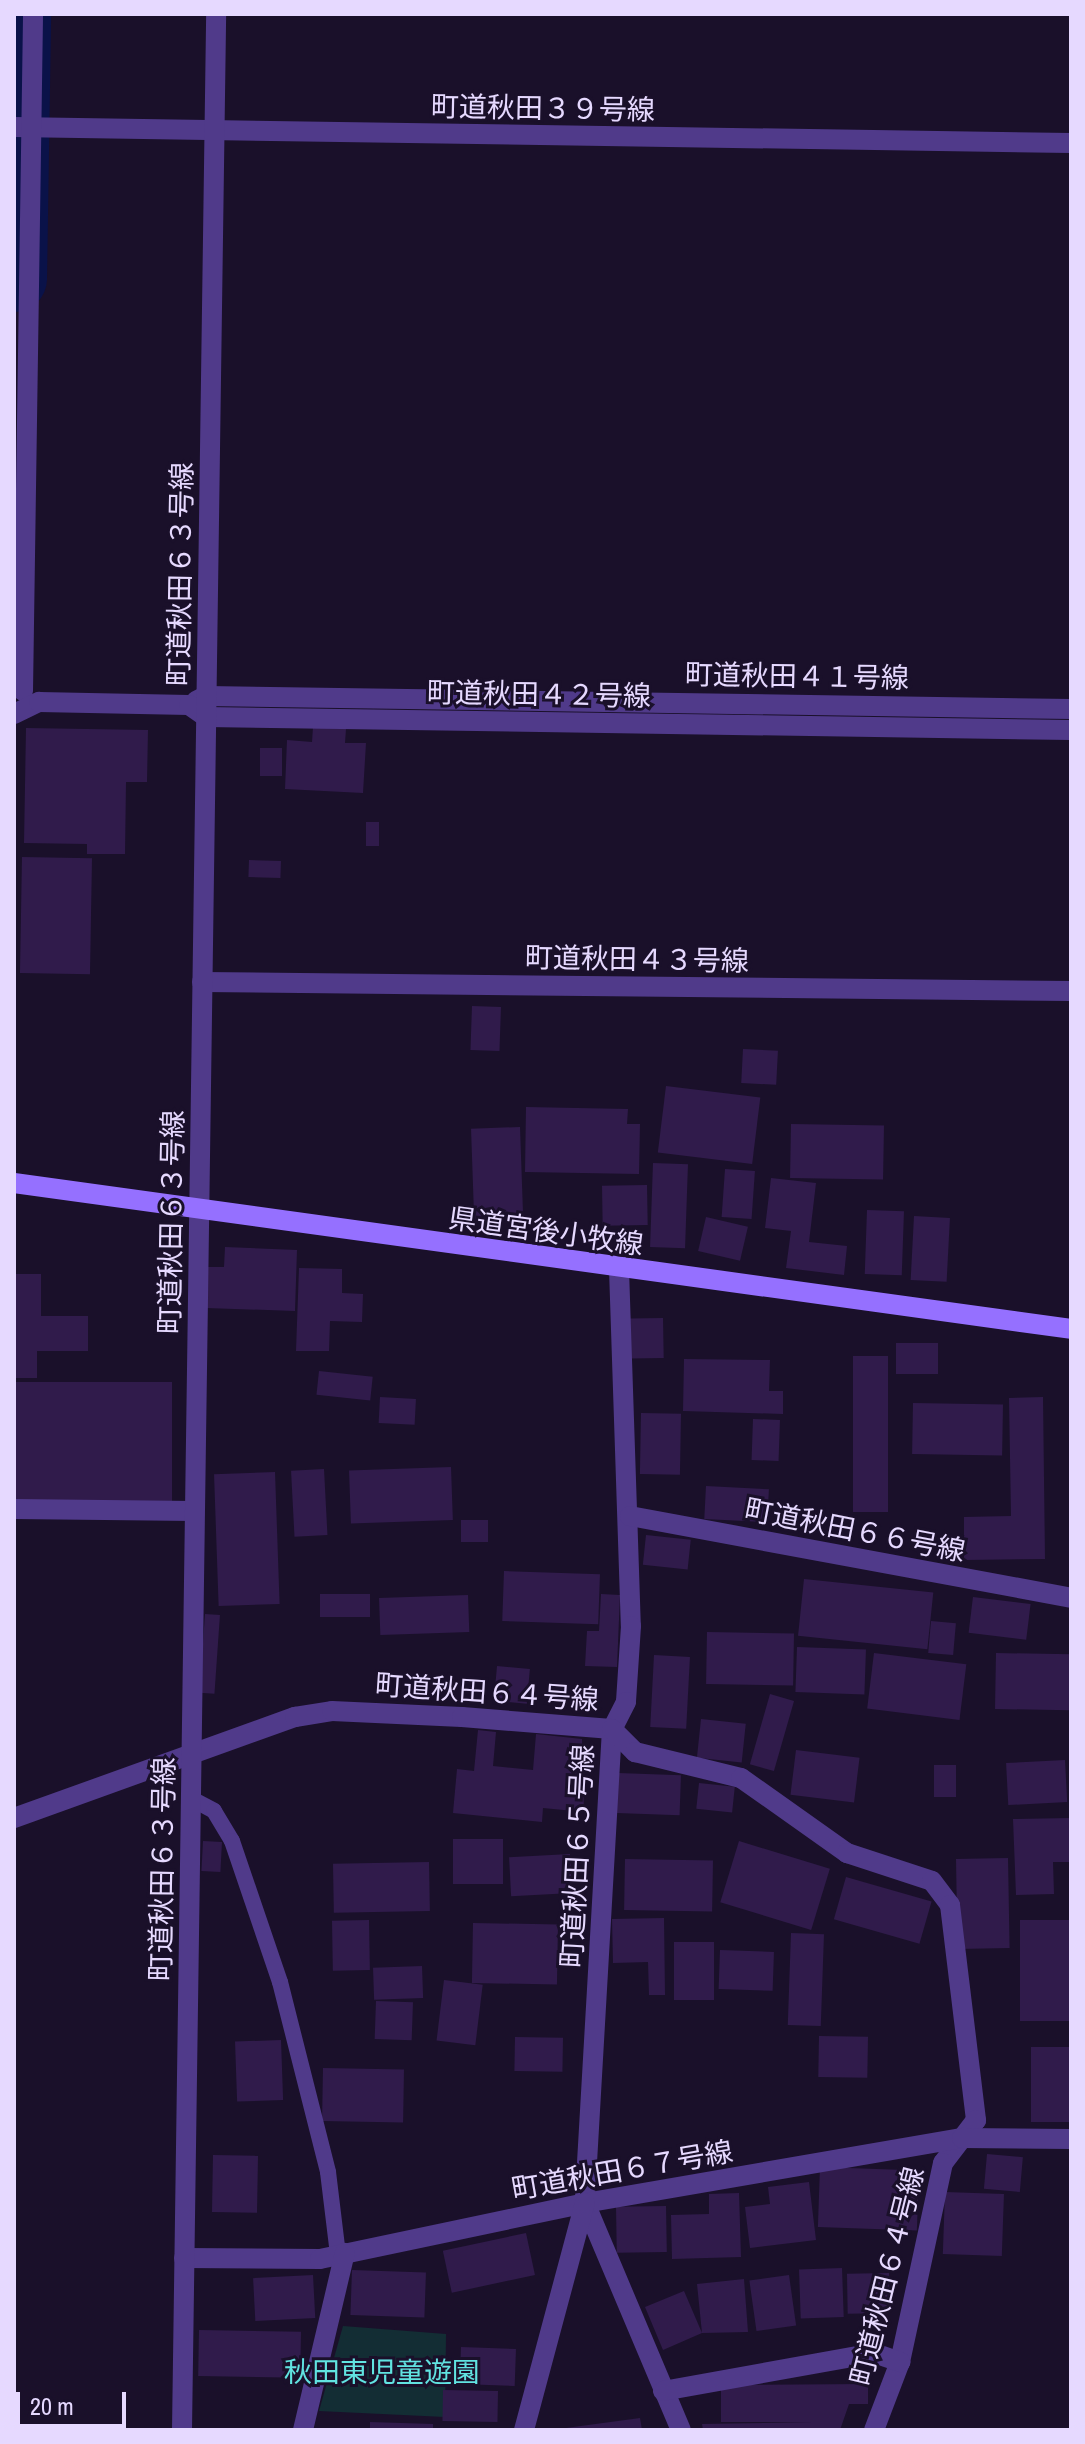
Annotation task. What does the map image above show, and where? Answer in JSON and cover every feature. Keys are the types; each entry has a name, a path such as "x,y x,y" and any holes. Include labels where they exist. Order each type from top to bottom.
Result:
{"main road":[{"name":"県道宮後小牧線","path":"14,1183 199,1211 1071,1329"}],"street":[{"path":"25,695 23,127 33,14"},
{"name":"町道秋田６３号線","path":"182,2430 202,982 200,706 216,14"},
{"name":"町道秋田３９号線","path":"23,127 1071,143"},
{"name":"町道秋田４２号線","path":"14,714 25,695 200,706 1071,730"},
{"name":"町道秋田４１号線","path":"200,706 1071,709"},
{"name":"町道秋田４３号線","path":"202,982 1071,991"},
{"name":"町道秋田６５号線","path":"619,1269 630,1516 626,1702 612,1729 585,2203 681,2430"},
{"path":"14,1509 194,1511"},
{"name":"町道秋田６６号線","path":"630,1516 1071,1598"},
{"name":"町道秋田６４号線","path":"14,1818 191,1754 332,1711 612,1729 635,1752 741,1778 847,1853 932,1881 950,1905 976,2120 943,2163 900,2362 874,2430"},
{"name":"町道秋田６７号線","path":"184,2258 342,2254 585,2203 962,2138 1071,2139"},
{"path":"524,2430 585,2203"},
{"path":"303,2430 342,2254"},
{"path":"663,2391 874,2353 900,2362"}],"lane":[{"path":"190,1798 214,1811 232,1841 280,1982 328,2172 342,2254"}],"green space":[{"name":"秋田東児童遊園","path":"343,2326 446,2334 445,2417 319,2411"}],"building":[{"path":"313,727 346,729 345,743 366,743 363,793 285,789 287,740 312,742"},
{"path":"26,728 148,730 147,782 126,782 125,854 87,854 87,844 24,843"},
{"path":"260,748 282,748 282,776 260,776"},
{"path":"366,822 379,822 379,846 366,846"},
{"path":"22,857 92,858 90,974 20,973"},
{"path":"249,860 281,861 280,878 248,877"},
{"path":"472,1006 501,1007 499,1051 470,1050"},
{"path":"743,1049 778,1051 776,1085 741,1083"},
{"path":"666,1086 760,1098 752,1164 658,1153"},
{"path":"526,1107 628,1109 627,1124 640,1124 639,1174 525,1172"},
{"path":"791,1124 884,1126 883,1180 790,1178"},
{"path":"520,1127 523,1218 474,1220 471,1129"},
{"path":"653,1163 688,1164 685,1248 650,1247"},
{"path":"725,1169 755,1171 752,1219 722,1217"},
{"path":"771,1178 816,1183 809,1242 847,1246 844,1275 786,1268 791,1231 765,1228"},
{"path":"647,1185 648,1225 603,1226 602,1186"},
{"path":"867,1210 904,1211 902,1275 865,1274"},
{"path":"914,1216 950,1218 947,1282 911,1280"},
{"path":"706,1217 748,1227 740,1261 698,1251"},
{"path":"225,1247 297,1250 295,1311 206,1308 208,1267 224,1267"},
{"path":"299,1268 342,1269 342,1293 363,1294 362,1322 330,1321 329,1351 296,1351"},
{"path":"14,1274 41,1274 41,1316 88,1316 88,1351 37,1351 37,1378 14,1378"},
{"path":"663,1318 664,1358 631,1359 630,1319"},
{"path":"896,1343 938,1343 938,1374 896,1374"},
{"path":"853,1356 888,1356 888,1512 853,1512"},
{"path":"684,1359 770,1360 769,1391 783,1391 783,1414 683,1411"},
{"path":"319,1371 373,1377 370,1401 316,1395"},
{"path":"14,1382 172,1382 172,1501 14,1501"},
{"path":"380,1397 416,1399 415,1425 379,1423"},
{"path":"1043,1397 1045,1559 964,1560 964,1517 1011,1516 1009,1398"},
{"path":"913,1403 1003,1405 1002,1456 912,1454"},
{"path":"641,1413 681,1414 680,1475 640,1474"},
{"path":"753,1419 780,1420 779,1461 752,1460"},
{"path":"451,1467 453,1520 351,1524 349,1471"},
{"path":"324,1469 327,1535 294,1537 291,1471"},
{"path":"275,1472 280,1604 219,1606 214,1474"},
{"path":"706,1486 769,1489 767,1522 704,1519"},
{"path":"461,1520 488,1520 488,1542 461,1542"},
{"path":"646,1535 691,1540 688,1570 643,1565"},
{"path":"504,1571 600,1574 598,1624 502,1621"},
{"path":"804,1579 933,1593 927,1649 798,1636"},
{"path":"320,1594 370,1594 370,1617 320,1617"},
{"path":"601,1594 620,1595 617,1667 585,1666 587,1631 599,1631"},
{"path":"468,1595 469,1632 380,1635 379,1598"},
{"path":"973,1597 1031,1604 1026,1640 969,1633"},
{"path":"205,1614 220,1615 214,1694 199,1693"},
{"path":"931,1621 956,1623 953,1655 928,1653"},
{"path":"707,1632 794,1634 793,1686 706,1684"},
{"path":"797,1647 866,1649 864,1694 795,1692"},
{"path":"874,1653 966,1664 959,1720 867,1709"},
{"path":"996,1653 1071,1654 1070,1710 995,1709"},
{"path":"654,1655 690,1657 686,1729 650,1727"},
{"path":"497,1666 530,1669 527,1704 494,1701"},
{"path":"770,1694 794,1701 774,1771 750,1764"},
{"path":"701,1719 746,1724 742,1762 697,1758"},
{"path":"478,1730 496,1732 493,1766 533,1770 536,1734 582,1739 584,1812 543,1808 542,1822 453,1813 457,1769 474,1771"},
{"path":"796,1750 860,1758 854,1802 791,1795"},
{"path":"1065,1760 1067,1802 1008,1805 1006,1763"},
{"path":"934,1765 956,1765 956,1797 934,1797"},
{"path":"618,1773 681,1775 680,1815 617,1813"},
{"path":"699,1783 735,1787 732,1813 696,1809"},
{"path":"1071,1818 1071,1862 1053,1862 1054,1894 1016,1895 1013,1819"},
{"path":"453,1839 503,1839 503,1884 453,1884"},
{"path":"203,1841 222,1842 220,1872 201,1871"},
{"path":"739,1841 830,1869 811,1930 720,1902"},
{"path":"570,1854 572,1893 511,1896 509,1857"},
{"path":"1008,1858 1010,1948 958,1949 956,1859"},
{"path":"625,1859 713,1861 712,1912 624,1910"},
{"path":"429,1862 430,1911 334,1913 333,1864"},
{"path":"846,1877 932,1902 919,1944 834,1919"},
{"path":"664,1918 665,1995 649,1995 648,1962 613,1963 612,1919"},
{"path":"369,1920 370,1970 333,1971 332,1921"},
{"path":"1020,1920 1071,1920 1071,2021 1020,2021"},
{"path":"473,1923 558,1924 557,1984 472,1983"},
{"path":"791,1933 824,1934 821,2026 788,2025"},
{"path":"674,1942 714,1942 714,2000 674,2000"},
{"path":"720,1950 774,1952 773,1991 719,1989"},
{"path":"422,1966 423,1998 374,2000 373,1968"},
{"path":"444,1980 483,1985 475,2045 437,2041"},
{"path":"376,2001 413,2002 412,2040 375,2039"},
{"path":"819,2036 868,2037 867,2078 818,2077"},
{"path":"515,2037 563,2038 562,2072 514,2071"},
{"path":"281,2040 283,2100 237,2102 235,2042"},
{"path":"1031,2047 1071,2047 1071,2122 1031,2122"},
{"path":"323,2068 404,2069 403,2122 322,2121"},
{"path":"987,2154 1023,2157 1020,2192 984,2189"},
{"path":"213,2155 258,2156 257,2213 212,2212"},
{"path":"820,2167 919,2170 917,2230 818,2227"},
{"path":"809,2182 816,2240 750,2248 745,2207 770,2204 768,2187"},
{"path":"945,2192 1004,2194 1002,2256 943,2254"},
{"path":"739,2193 741,2257 672,2259 671,2215 709,2214 709,2194"},
{"path":"666,2206 667,2252 617,2253 616,2207"},
{"path":"526,2233 535,2275 452,2293 443,2251"},
{"path":"842,2268 844,2317 801,2318 799,2270"},
{"path":"352,2270 426,2273 424,2318 350,2315"},
{"path":"889,2273 890,2313 848,2314 847,2274"},
{"path":"313,2275 315,2318 255,2321 253,2278"},
{"path":"789,2275 796,2326 756,2331 749,2281"},
{"path":"744,2279 748,2332 702,2333 697,2284"},
{"path":"684,2291 702,2333 663,2350 645,2307"},
{"path":"199,2330 301,2332 300,2378 198,2376"},
{"path":"461,2347 516,2349 515,2386 460,2384"},
{"path":"868,2384 868,2404 849,2404 840,2430 703,2430 702,2424 813,2422 721,2422 721,2385"},
{"path":"443,2390 498,2391 497,2422 442,2421"},
{"path":"640,2418 642,2430 566,2430 566,2428"},
{"path":"370,2422 433,2424 433,2430 370,2430"}],"waterway":[{"path":"14,279 18,14"}]}
